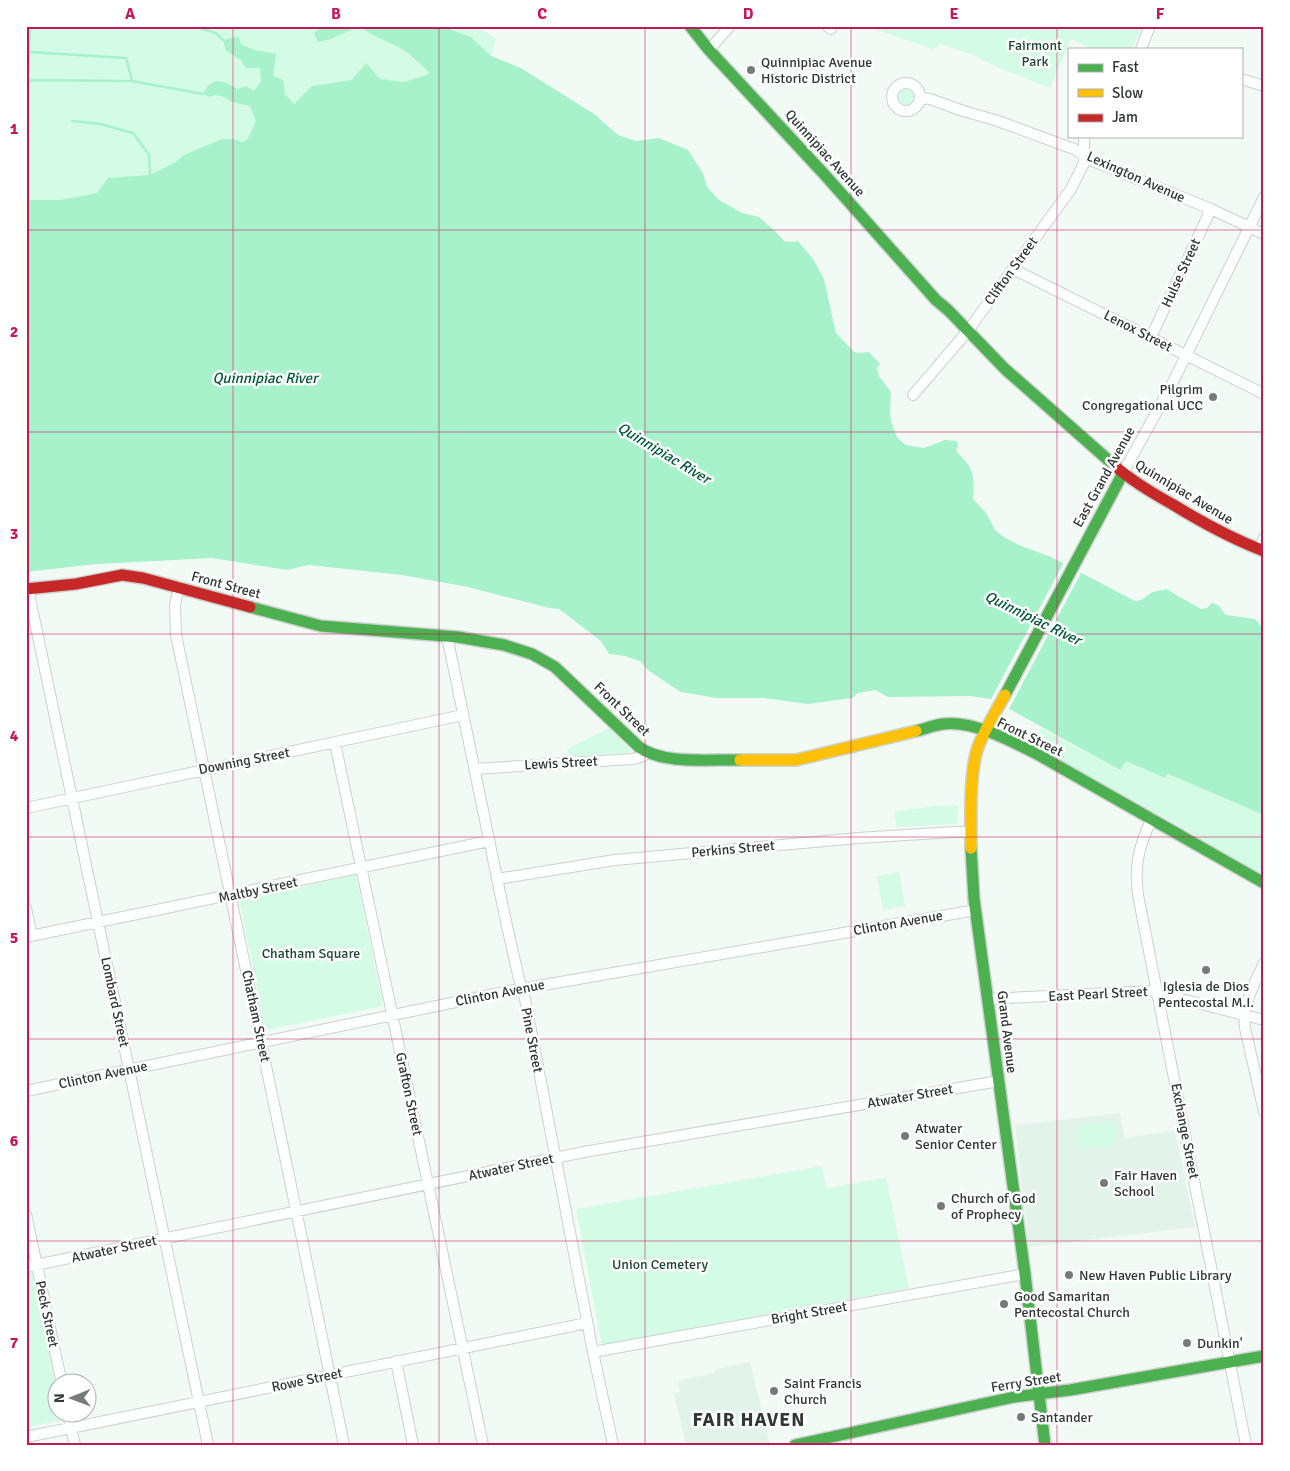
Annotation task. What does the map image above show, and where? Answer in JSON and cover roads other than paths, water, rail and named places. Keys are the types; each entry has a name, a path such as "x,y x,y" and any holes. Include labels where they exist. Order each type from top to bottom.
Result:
{"main road":[{"name":"Quinnipiac Avenue","path":"690,26 709,50 824,174 936,300 948,310 965,334 1123,473 1213,529 1261,550"},
{"name":"East Grand Avenue","path":"1036,636 1123,473"},
{"name":"Front Street","path":"27,589 86,583 122,575 179,587 321,626 447,636 524,650 540,657 562,674 647,753 670,759 796,760 944,724 969,726 1009,741 1152,818 1264,883"},
{"name":"Grand Avenue","path":"1036,636 978,746 974,761 970,832 971,866 976,910 1045,1445"},
{"name":"Ferry Street","path":"795,1445 1014,1398 1264,1356"}],"street":[{"path":"709,50 730,26"},
{"path":"1146,48 1150,26"},
{"path":"1242,78 1264,86"},
{"name":"Lexington Avenue","path":"920,98 930,99 995,120 1074,148 1095,162 1210,209 1264,234"},
{"name":"Clifton Street","path":"913,395 965,334 1071,189 1083,168 1084,138"},
{"name":"East Grand Avenue","path":"1123,473 1172,384 1264,198"},
{"name":"Hulse Street","path":"1151,337 1210,209"},
{"name":"Lenox Street","path":"1013,269 1264,394"},
{"path":"1261,550 1264,538"},
{"name":"Chatham Street","path":"179,587 175,604 176,635 344,1445"},
{"name":"Lombard Street","path":"27,589 208,1445"},
{"name":"Pine Street","path":"447,636 489,841 522,989 612,1445"},
{"name":"Downing Street","path":"26,808 463,715"},
{"name":"Grafton Street","path":"335,743 483,1445"},
{"name":"Lewis Street","path":"474,769 633,759 647,753"},
{"name":"Exchange Street","path":"1152,818 1139,850 1136,878 1138,896 1246,1445"},
{"name":"Perkins Street","path":"498,879 616,860 858,838 970,832"},
{"name":"Maltby Street","path":"29,936 489,841"},
{"path":"26,908 29,936"},
{"name":"Clinton Avenue","path":"26,1091 522,989 976,910"},
{"path":"1264,963 1246,1002 1244,1015 1245,1028 1264,1112"},
{"name":"East Pearl Street","path":"988,999 1150,991 1264,1020"},
{"name":"Atwater Street","path":"32,1266 556,1157 998,1081"},
{"name":"Peck Street","path":"26,1214 32,1266 59,1374"},
{"name":"Bright Street","path":"593,1352 1024,1274"},
{"name":"Rowe Street","path":"26,1437 587,1323"},
{"path":"396,1361 414,1445"},
{"path":"70,1424 75,1445"}],"water":[{"path":"323,26 353,26 353,29 331,39 318,42 314,33"},
{"name":"Quinnipiac River","path":"361,26 442,26 471,37 491,56 521,68 594,114 618,135 636,141 659,138 688,150 703,173 707,187 719,200 742,213 759,217 784,241 798,241 813,259 824,279 836,333 853,351 858,353 869,352 880,364 877,368 879,376 891,392 891,421 897,437 906,445 924,448 945,440 957,441 956,451 972,472 974,483 973,499 986,513 995,530 1019,545 1051,557 1135,601 1143,599 1153,592 1166,589 1201,609 1207,608 1212,603 1218,605 1226,615 1255,619 1264,630 1264,815 1168,774 1165,778 1126,761 1120,770 991,699 970,696 888,697 875,690 858,693 852,698 808,704 764,698 717,698 681,692 649,671 640,661 625,656 609,654 601,641 559,609 468,587 402,575 309,565 287,570 212,558 96,564 26,572 26,200 61,200 97,193 108,178 150,175 174,163 184,155 222,139 233,139 242,142 247,140 256,121 250,106 232,102 222,96 215,95 209,97 203,94 210,84 218,81 222,81 237,89 246,86 254,91 261,81 260,68 246,68 241,60 226,51 223,40 238,36 242,45 255,50 276,54 273,76 283,80 285,94 294,104 312,86 352,80 366,63 380,79 404,82 430,74 404,50 369,33"}],"waterway":[{"path":"26,96 30,26"},
{"path":"193,26 216,33 223,40"},
{"path":"29,52 126,58 132,81"},
{"path":"28,80 132,81 203,94"},
{"path":"72,121 100,124 133,133 149,155 150,175"}],"place":[{"name":"Quinnipiac Avenue Historic District","path":"751,70"},
{"name":"Pilgrim Congregational UCC","path":"1213,397"},
{"name":"Iglesia de Dios Pentecostal M.I.","path":"1206,970"},
{"name":"Atwater Senior Center","path":"905,1136"},
{"name":"Fair Haven School","path":"1104,1183"},
{"name":"Church of God of Prophecy","path":"941,1206"},
{"name":"New Haven Public Library","path":"1069,1275"},
{"name":"Good Samaritan Pentecostal Church","path":"1004,1304"},
{"name":"Dunkin'","path":"1187,1343"},
{"name":"Saint Francis Church","path":"774,1391"},
{"name":"Santander","path":"1021,1417"}],"district":[{"name":"FAIR HAVEN","path":"749,1420"}],"park label":[{"name":"Fairmont Park","path":"1035,54"},
{"name":"Chatham Square","path":"311,953"},
{"name":"Union Cemetery","path":"660,1264"}]}
